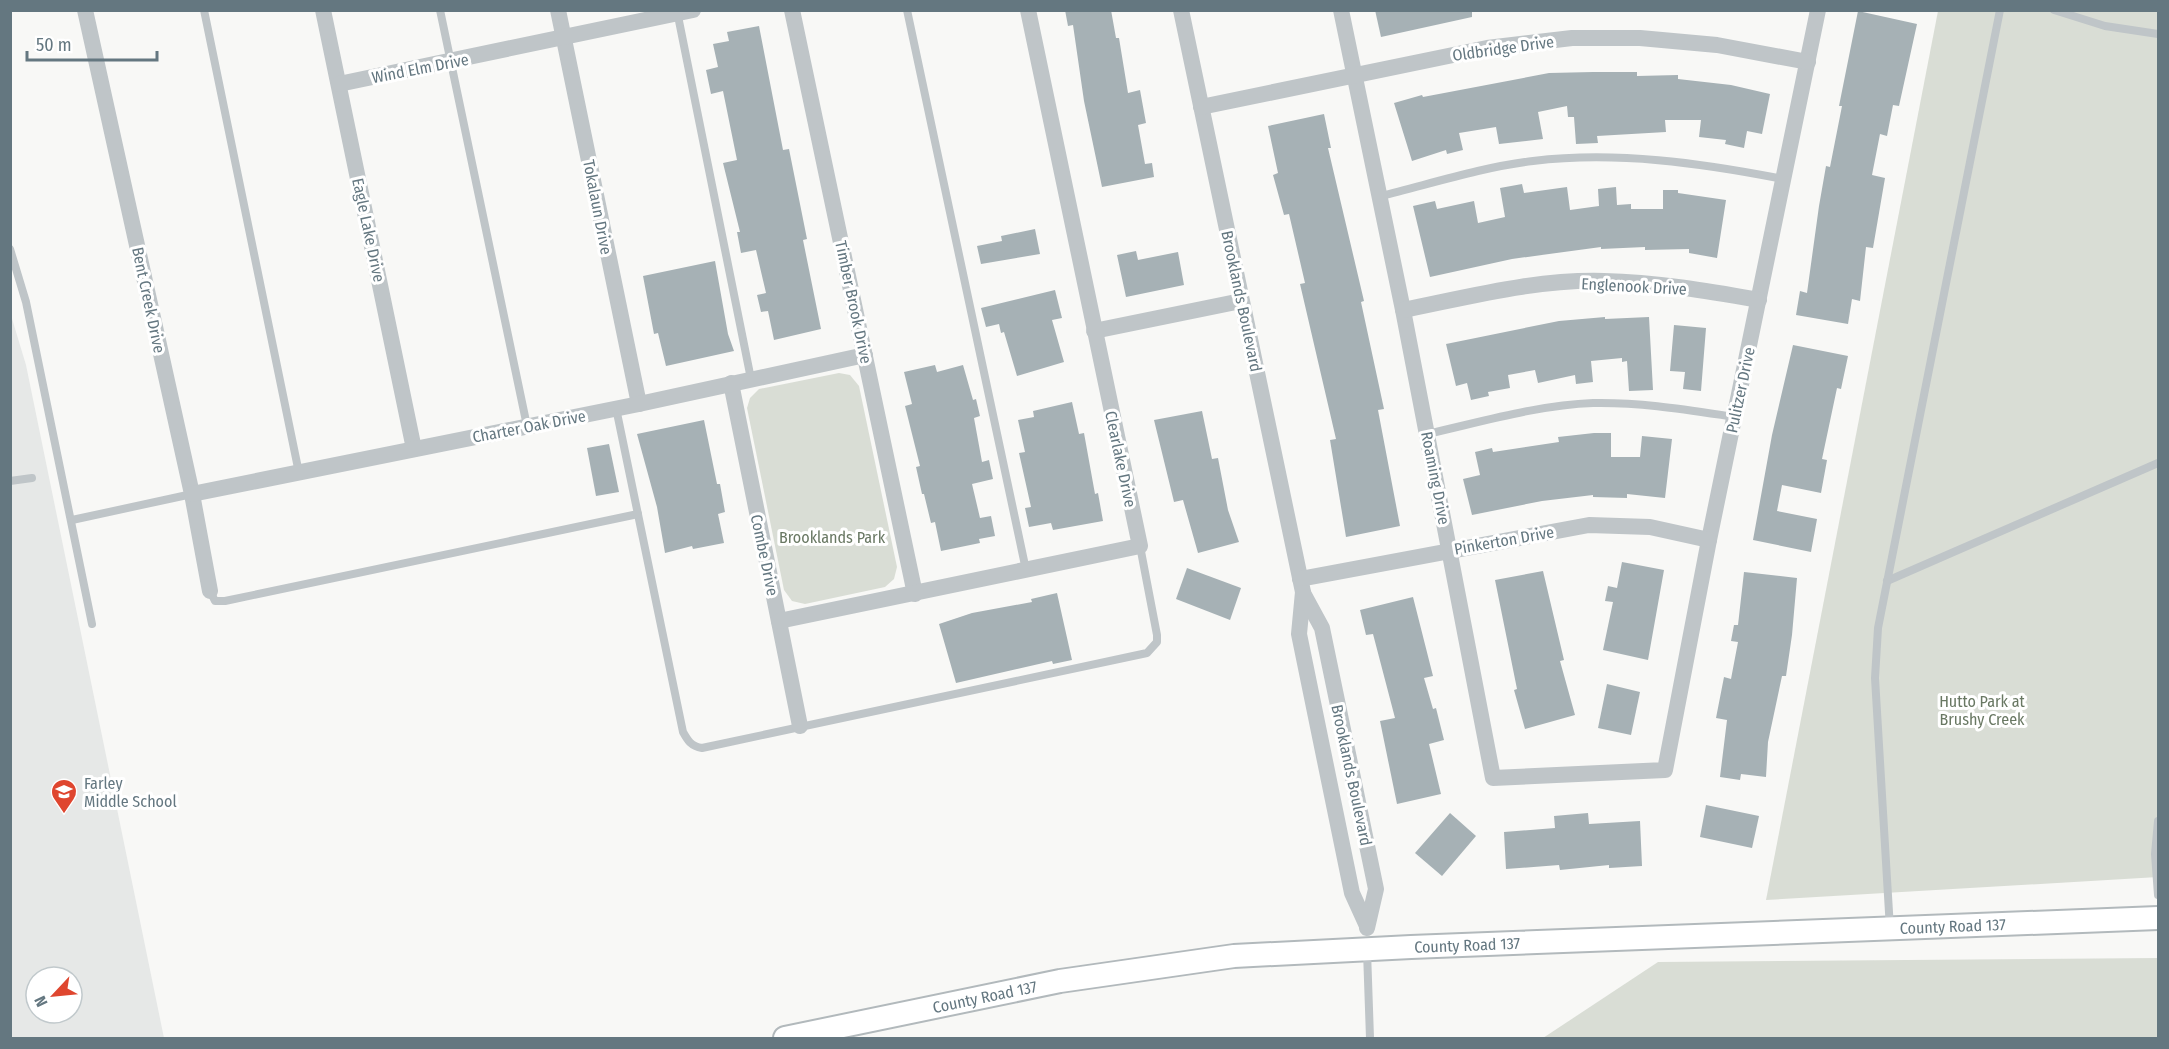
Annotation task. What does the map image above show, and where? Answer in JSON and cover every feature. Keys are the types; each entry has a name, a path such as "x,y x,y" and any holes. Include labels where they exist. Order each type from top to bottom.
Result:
{"street":[{"name":"Bent Creek Drive","path":"85,10 192,494 210,591"},
{"name":"Eagle Lake Drive","path":"323,10 414,449"},
{"name":"Tokalaun Drive","path":"558,10 639,404"},
{"name":"Timber Brook Drive","path":"792,10 915,594"},
{"name":"Clearlake Drive","path":"1028,10 1140,546"},
{"name":"Brooklands Boulevard","path":"1181,10 1301,585 1299,634 1352,893 1367,926"},
{"name":"Roaming Drive","path":"1341,10 1381,196 1493,778 1665,770"},
{"name":"Pulitzer Drive","path":"1665,770 1708,540 1818,10"},
{"name":"Wind Elm Drive","path":"339,84 655,19 682,11"},
{"name":"Oldbridge Drive","path":"1201,108 1354,74 1487,48 1572,38 1640,38 1717,45 1808,62"},
{"name":"Englenook Drive","path":"1403,310 1534,285 1603,280 1677,286 1759,300"},
{"path":"1094,331 1242,302"},
{"name":"Charter Oak Drive","path":"192,494 639,404 865,355"},
{"name":"Combe Drive","path":"730,383 800,726"},
{"name":"Pinkerton Drive","path":"1301,585 1449,550 1589,525 1650,527 1708,540"},
{"path":"779,621 1140,546"},
{"name":"Brooklands Boulevard","path":"1301,585 1322,628 1376,889 1367,926 1367,950"},
{"name":"County Road 137","path":"784,1038 1060,981 1234,956 2158,918"}],"lane":[{"path":"204,10 299,473"},
{"path":"440,10 527,426"},
{"path":"907,10 1026,570"},
{"path":"1890,929 1875,678 1878,628 2000,10"},
{"path":"2054,10 2105,26 2158,34"},
{"path":"682,11 751,379"},
{"path":"1381,196 1532,161 1593,158 1715,166 1784,179"},
{"path":"10,249 26,302 92,624"},
{"path":"1427,434 1541,409 1593,403 1647,405 1735,417"},
{"path":"616,408 683,732 688,742 702,748 1148,654 1157,642 1157,635 1140,546"},
{"path":"1887,581 2158,463"},
{"path":"10,482 32,478"},
{"path":"72,520 192,494"},
{"path":"210,591 215,601 225,601 638,514"},
{"path":"2158,821 2155,854 2158,895"},
{"path":"1367,950 1370,1038"}],"shaded area":[{"name":"Farley Middle School","path":"10,312 26,365 164,1038 11,1038"}],"green space":[{"name":"Hutto Park at Brushy Creek","path":"1938,11 2158,11 2158,877 1766,900"},
{"name":"Brooklands Park","path":"839,373 850,375 859,386 897,567 894,579 885,587 805,604 792,601 784,590 747,408 750,398 759,389"},
{"path":"2158,958 2158,1038 1543,1038 1658,962"}],"building":[{"path":"1065,10 1111,10 1116,38 1119,38 1128,93 1140,90 1146,123 1138,125 1145,164 1152,163 1154,177 1102,187 1084,101 1073,25 1068,26"},
{"path":"1375,10 1472,10 1472,17 1381,37"},
{"path":"1858,11 1917,24 1899,106 1893,105 1887,136 1880,134 1872,175 1885,178 1873,248 1866,247 1860,301 1852,299 1848,324 1796,315 1800,291 1807,293 1826,166 1830,167 1842,106 1839,106"},
{"path":"759,26 783,150 789,149 807,239 803,240 821,329 774,340 768,311 761,312 757,295 766,293 756,250 741,253 737,232 740,232 723,163 737,160 723,91 711,94 706,70 718,67 713,44 729,41 727,32"},
{"path":"1637,72 1637,76 1678,75 1678,79 1731,85 1770,94 1762,134 1747,131 1744,148 1725,144 1726,140 1699,137 1701,120 1665,120 1666,132 1597,136 1598,143 1576,144 1574,117 1568,117 1567,106 1538,112 1543,139 1499,144 1496,127 1459,133 1463,150 1447,154 1446,150 1412,161 1394,103 1422,95 1423,97 1549,73"},
{"path":"1324,114 1331,148 1328,148 1364,301 1361,302 1384,409 1378,410 1400,526 1346,537 1330,440 1336,439 1300,284 1305,283 1289,214 1284,215 1273,175 1278,173 1268,126"},
{"path":"1522,184 1524,193 1567,187 1570,210 1599,206 1598,189 1616,187 1617,205 1631,204 1631,209 1663,209 1663,190 1678,190 1678,193 1726,200 1717,258 1689,253 1689,249 1645,250 1645,247 1601,249 1601,247 1512,259 1430,277 1413,206 1435,201 1437,209 1474,201 1478,223 1505,217 1500,188"},
{"path":"1035,229 1040,254 981,264 977,246 1002,241 1001,236"},
{"path":"1136,251 1138,260 1178,252 1184,285 1126,297 1117,255"},
{"path":"715,261 728,334 734,351 666,366 658,333 654,334 643,276"},
{"path":"1055,290 1062,318 1052,320 1064,362 1017,376 1004,332 1001,333 999,324 986,327 981,308"},
{"path":"1605,317 1605,319 1649,317 1653,390 1629,391 1627,361 1622,362 1622,358 1591,361 1593,382 1576,384 1575,375 1538,383 1535,370 1508,375 1510,388 1488,392 1489,396 1471,400 1467,383 1456,386 1446,344 1559,321"},
{"path":"1674,325 1706,328 1701,391 1683,389 1685,372 1670,371"},
{"path":"1793,345 1848,356 1841,389 1837,388 1822,459 1827,460 1821,493 1782,485 1777,511 1817,519 1811,552 1753,540 1772,435"},
{"path":"935,365 937,372 963,365 973,400 976,399 980,416 974,418 982,462 989,460 993,479 972,484 980,518 991,516 995,536 979,539 980,543 941,551 935,522 931,523 924,494 922,494 916,467 920,466 905,406 912,404 904,372"},
{"path":"1072,402 1079,434 1084,433 1095,494 1098,493 1103,521 1053,530 1051,523 1029,527 1025,508 1031,507 1019,453 1025,452 1018,420 1034,417 1033,411"},
{"path":"1202,411 1212,459 1218,458 1228,510 1239,542 1198,553 1183,500 1174,502 1154,420"},
{"path":"704,420 725,512 718,514 724,543 693,549 692,546 665,553 657,507 637,434"},
{"path":"1611,433 1611,457 1640,457 1642,436 1672,439 1665,498 1627,494 1627,498 1593,497 1593,495 1542,501 1472,515 1463,479 1480,475 1475,452 1492,448 1493,452 1559,442 1558,437"},
{"path":"609,444 619,492 596,496 587,448"},
{"path":"1622,562 1664,570 1648,660 1603,650 1613,602 1605,601 1608,586 1617,588"},
{"path":"1187,568 1241,588 1230,620 1176,599"},
{"path":"1543,571 1564,660 1560,661 1575,715 1525,729 1514,690 1517,689 1495,580"},
{"path":"1744,572 1797,578 1786,676 1782,676 1768,742 1766,777 1741,774 1740,780 1720,777 1727,720 1716,718 1724,677 1731,679 1738,642 1731,641 1734,625 1738,625"},
{"path":"1057,593 1072,660 1053,664 1052,661 956,683 939,624 972,613 1032,602 1031,599"},
{"path":"1413,597 1433,676 1424,678 1433,709 1436,708 1444,740 1429,744 1441,794 1397,804 1380,721 1395,718 1373,634 1366,635 1360,610"},
{"path":"1607,684 1640,692 1631,735 1598,728"},
{"path":"1706,805 1759,816 1752,848 1700,837"},
{"path":"1450,813 1476,836 1442,876 1415,853"},
{"path":"1588,813 1589,824 1640,821 1642,866 1609,868 1609,865 1560,870 1559,865 1506,869 1504,832 1555,828 1554,816"}],"place":[{"name":"Farley Middle School","path":"64,815"}]}
